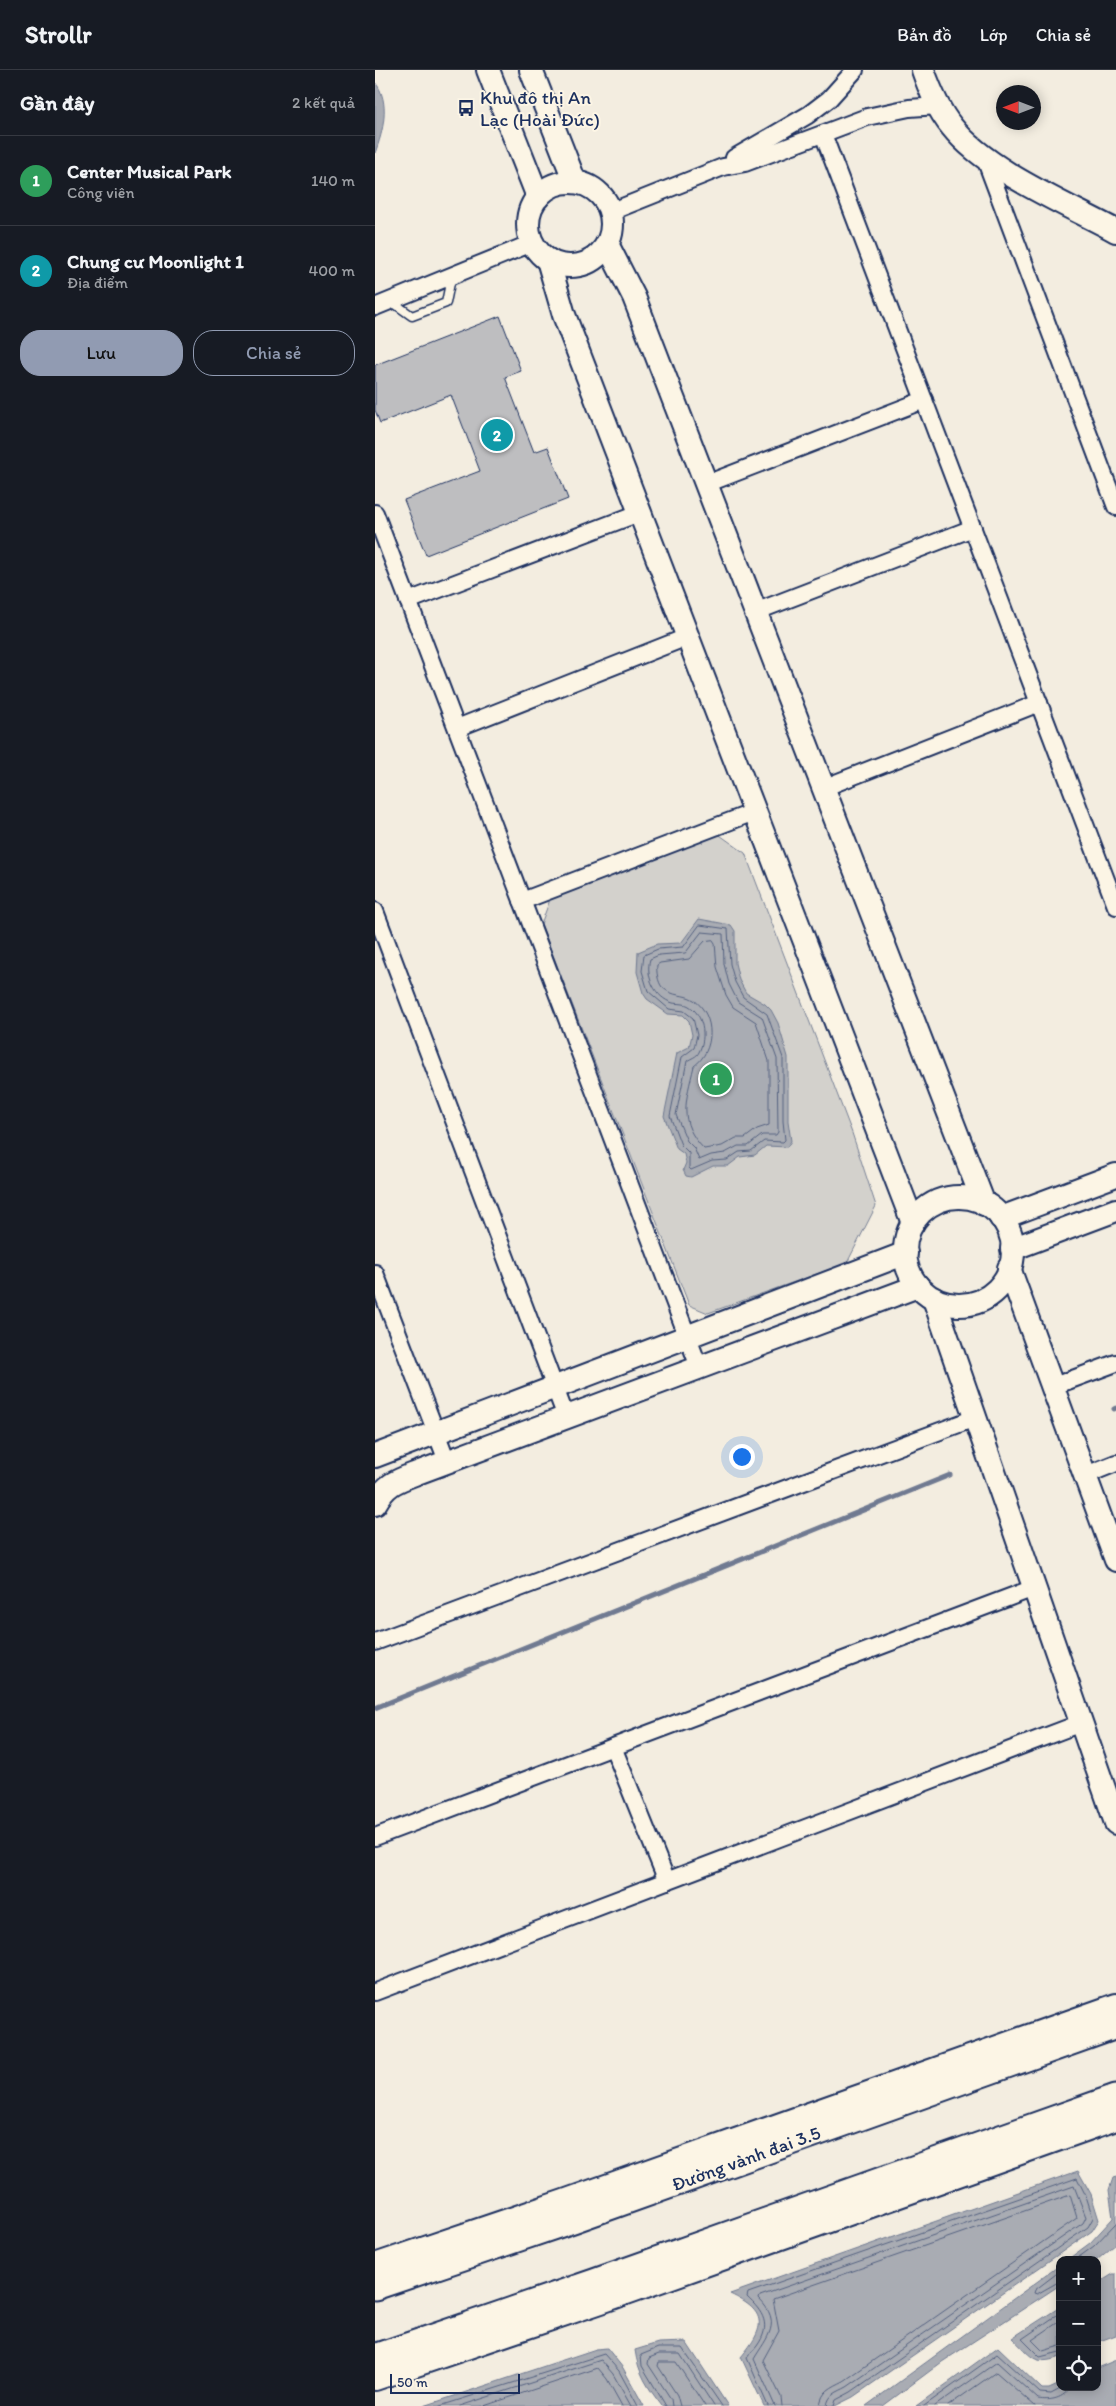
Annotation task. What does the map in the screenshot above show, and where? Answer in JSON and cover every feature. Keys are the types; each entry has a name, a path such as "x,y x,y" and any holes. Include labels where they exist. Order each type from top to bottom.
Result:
{"main road":[{"name":"Đường vành đai 3.5","path":"375,2287 573,2220 1116,2026"},
{"path":"375,2357 594,2282 1116,2097"}],"street":[{"path":"488,70 538,197"},
{"path":"531,70 575,182"},
{"path":"723,167 737,156 808,115 829,99 855,70"},
{"path":"923,70 938,106 952,127 972,148 1026,182 1116,231"},
{"path":"609,212 723,167 745,163 887,112 938,106"},
{"path":"823,134 1116,906"},
{"path":"984,156 1116,507"},
{"path":"561,182 575,182 588,186 599,194 609,212 611,231 607,244 599,255 588,263 575,266 561,266 548,260 537,251 532,243 528,224 530,209 538,197 549,187 561,182"},
{"path":"375,307 451,278 532,243"},
{"path":"607,244 634,297 984,1204"},
{"path":"548,260 563,315 913,1223"},
{"path":"706,484 924,400"},
{"path":"375,513 699,1367"},
{"path":"409,601 639,513"},
{"path":"755,612 973,528"},
{"path":"457,728 687,637"},
{"path":"823,788 1039,703"},
{"path":"523,901 754,812"},
{"path":"375,911 566,1417"},
{"path":"1001,1218 1116,1175"},
{"path":"375,1504 390,1484 699,1367 926,1292 950,1304 967,1305 983,1299 997,1289 1008,1274 1011,1258 1011,1238 1001,1218 991,1207 975,1199 957,1197 939,1201 924,1210 913,1223 906,1240 906,1253 910,1274 926,1292 975,1418 1116,1823"},
{"path":"1011,1258 1116,1210"},
{"path":"375,1456 906,1253"},
{"path":"1011,1258 1116,1560"},
{"path":"375,1273 447,1461"},
{"path":"1054,1386 1116,1362"},
{"path":"375,1642 975,1418"},
{"path":"1086,1475 1116,1463"},
{"path":"375,1837 1034,1588"},
{"path":"375,1992 1081,1723"},
{"path":"613,1747 667,1881"},
{"name":"Đường vành đai 3.5","path":"375,2265 564,2201 1116,2005"},
{"path":"375,2379 601,2302 1116,2119"}],"lane":[{"path":"391,301 412,316 446,303 451,278"}],"shaded area":[{"path":"717,833 745,853 852,1133 876,1206 847,1263 708,1313 689,1305 541,924 551,897"}],"water":[{"path":"375,82 383,99 384,117 381,136 375,153"},
{"path":"699,919 731,925 735,931 735,963 739,980 746,993 765,1004 771,1010 778,1023 788,1057 788,1121 791,1141 787,1147 766,1146 755,1155 740,1157 728,1166 713,1166 691,1177 686,1176 683,1170 686,1163 684,1154 677,1149 664,1116 677,1053 689,1047 692,1035 689,1021 683,1015 668,1014 647,999 643,993 637,972 638,952 657,944 681,943"},
{"path":"1078,2171 1091,2194 1099,2220 1092,2231 853,2397 835,2406 764,2406 741,2357 759,2329 757,2314 751,2307 730,2294"},
{"path":"1116,2177 1116,2244 1101,2257 1072,2256 1090,2243 1113,2218 1109,2190 1113,2178"},
{"path":"1056,2268 1056,2288 942,2362 883,2406 866,2406"},
{"path":"1116,2274 1116,2335 1101,2341 1101,2301 1101,2282"},
{"path":"1056,2310 1056,2358 1044,2361 1033,2358 1012,2338"},
{"path":"686,2342 728,2406 662,2406 652,2393 641,2373 635,2350 658,2343"},
{"path":"998,2347 1042,2389 1049,2389 1056,2386 1056,2391 1101,2391 1101,2366 1116,2360 1116,2406 916,2406"},
{"path":"607,2348 623,2368 644,2406 424,2406 596,2349"}],"building":[{"path":"500,316 521,371 505,377 534,452 548,447 568,499 426,555 404,500 480,471 451,395 380,423 375,410 375,365"}],"waterway":[{"path":"375,1708 950,1475"}],"place":[{"name":"Khu đô thị An Lạc (Hoài Đức)","path":"466,108"},
{"name":"Chung cư Moonlight 1","path":"497,435"},
{"name":"Center Musical Park","path":"716,1079"}]}
